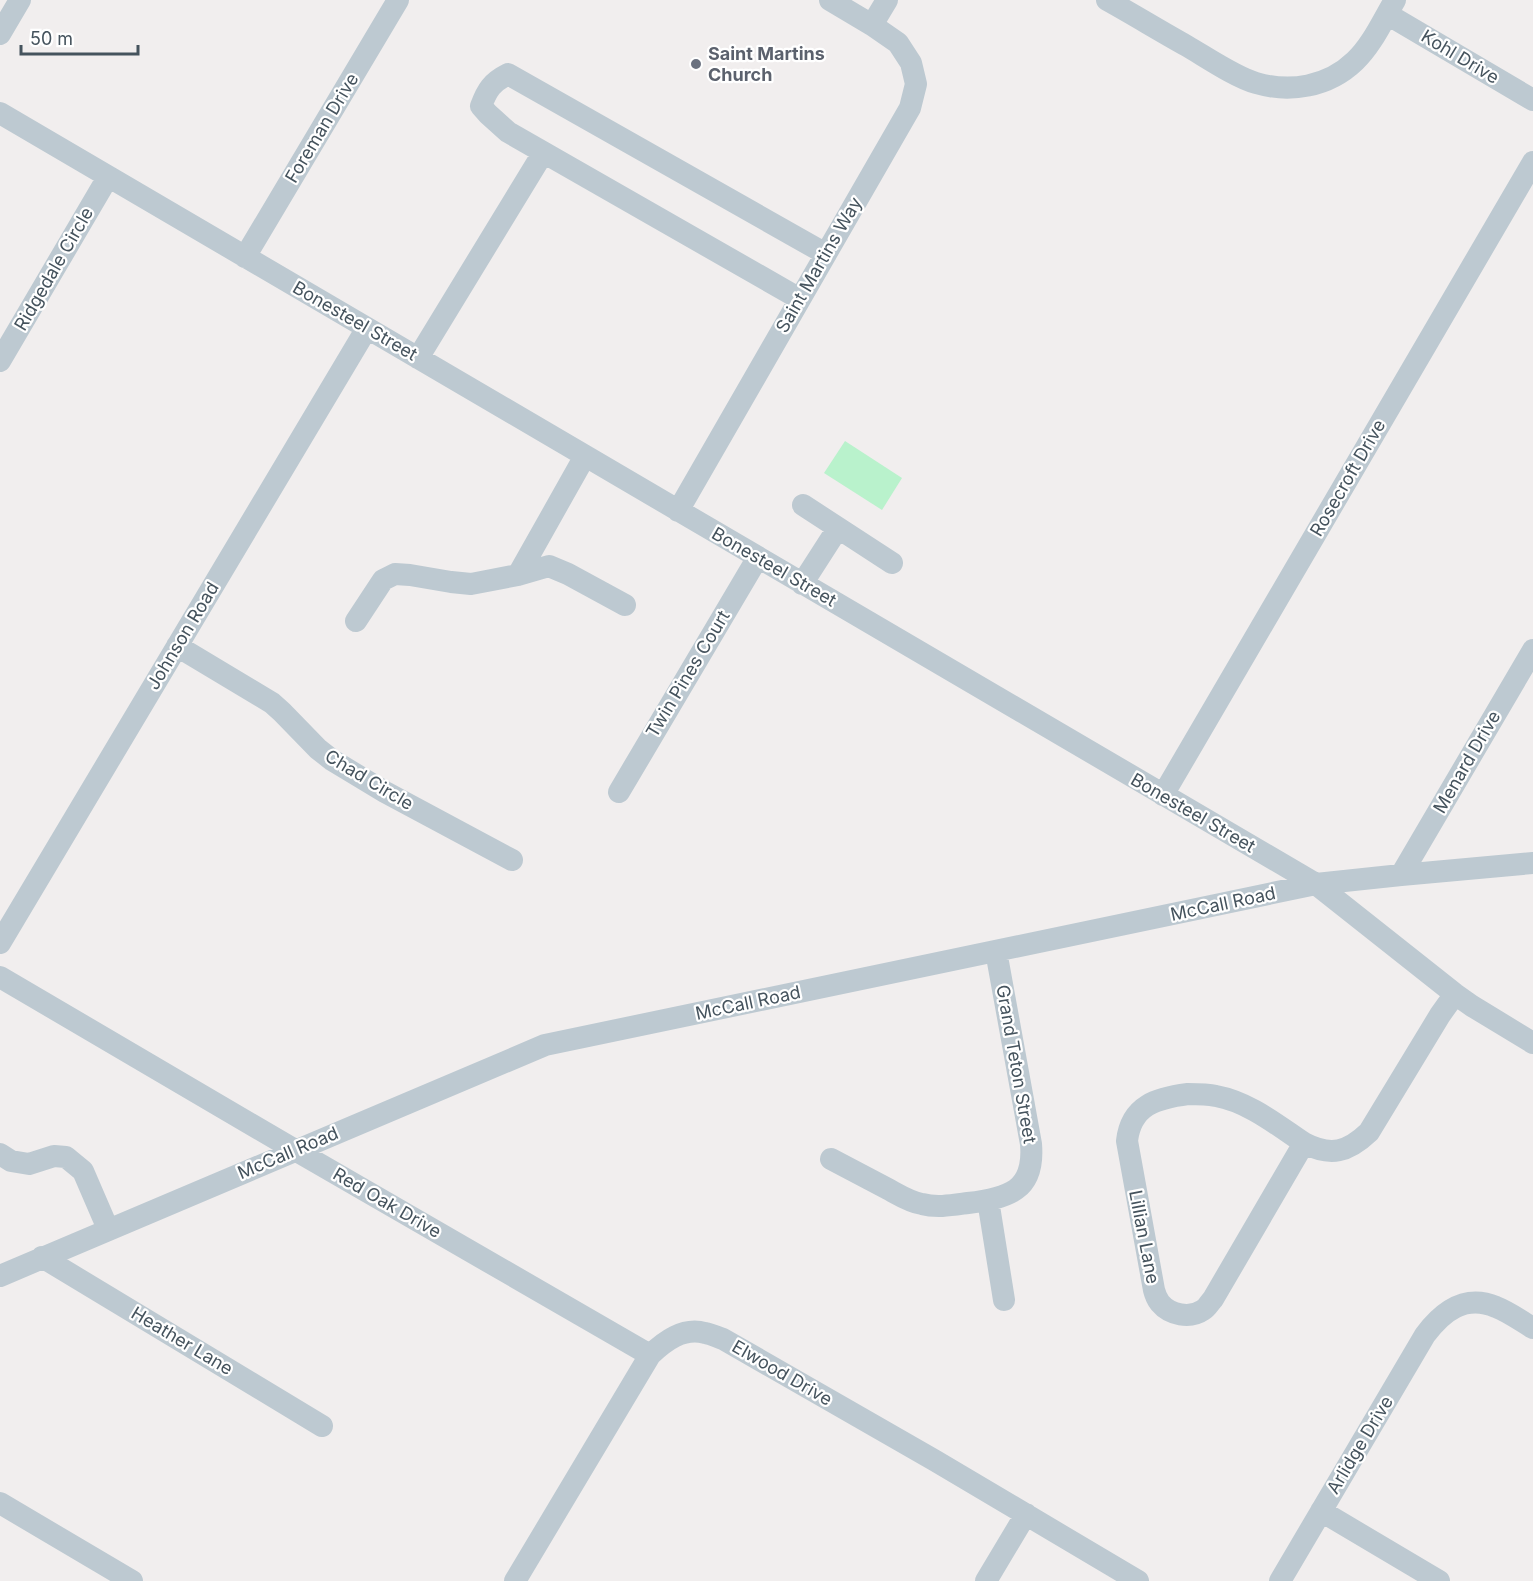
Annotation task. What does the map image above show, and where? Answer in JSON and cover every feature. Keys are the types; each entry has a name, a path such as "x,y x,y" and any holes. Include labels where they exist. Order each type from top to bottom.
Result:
{"street":[{"path":"0,34 20,0"},
{"name":"Foreman Drive","path":"244,257 399,0"},
{"name":"Saint Martins Way","path":"678,511 910,108 916,84 911,63 898,43 830,0"},
{"path":"872,25 887,0"},
{"path":"1107,0 1226,69 1254,83 1281,89 1323,82 1339,73 1355,61 1368,45 1391,7"},
{"name":"Kohl Drive","path":"1391,7 1533,100"},
{"path":"800,299 507,132 481,106 485,94 496,80 508,74 826,254"},
{"name":"Bonesteel Street","path":"0,113 1316,884 1455,994 1533,1043"},
{"path":"418,358 543,153"},
{"name":"Rosecroft Drive","path":"1163,795 1533,162"},
{"name":"Ridgedale Circle","path":"0,361 108,177"},
{"name":"Johnson Road","path":"0,943 367,328"},
{"path":"518,575 585,456"},
{"path":"803,505 892,563"},
{"path":"802,584 838,528"},
{"name":"Twin Pines Court","path":"619,792 758,557"},
{"path":"356,621 383,580 395,574 471,584 549,566 625,605"},
{"name":"Chad Circle","path":"177,646 272,703 332,760 385,792 512,860"},
{"name":"Menard Drive","path":"1401,875 1533,650"},
{"name":"McCall Road","path":"0,1276 545,1045 1316,884 1533,863"},
{"name":"Grand Teton Street","path":"831,1159 922,1204 940,1206 988,1200 1008,1194 1020,1186 1029,1173 1032,1160 996,951"},
{"name":"Red Oak Drive","path":"0,977 650,1355"},
{"name":"Lillian Lane","path":"1304,1143 1213,1299 1203,1310 1191,1315 1180,1315 1159,1302 1154,1290 1126,1141 1136,1114 1145,1106 1174,1095 1219,1096 1256,1111 1316,1149 1333,1152 1345,1149 1358,1143 1369,1132 1455,994"},
{"path":"0,1154 11,1161 29,1164 54,1156 66,1157 83,1171 108,1229"},
{"path":"988,1200 1004,1300"},
{"name":"Heather Lane","path":"42,1257 322,1426"},
{"name":"Arlidge Drive","path":"1280,1581 1425,1335 1444,1313 1458,1306 1472,1303 1484,1304 1497,1307 1533,1328"},
{"name":"Elwood Drive","path":"515,1581 650,1355 665,1341 682,1333 703,1332 723,1339 1138,1581"},
{"path":"0,1503 132,1581"},
{"path":"1321,1511 1439,1581"},
{"path":"986,1581 1026,1514"}],"green space":[{"path":"845,441 902,478 882,510 824,473"}],"place":[{"name":"Saint Martins Church","path":"696,64"}]}
